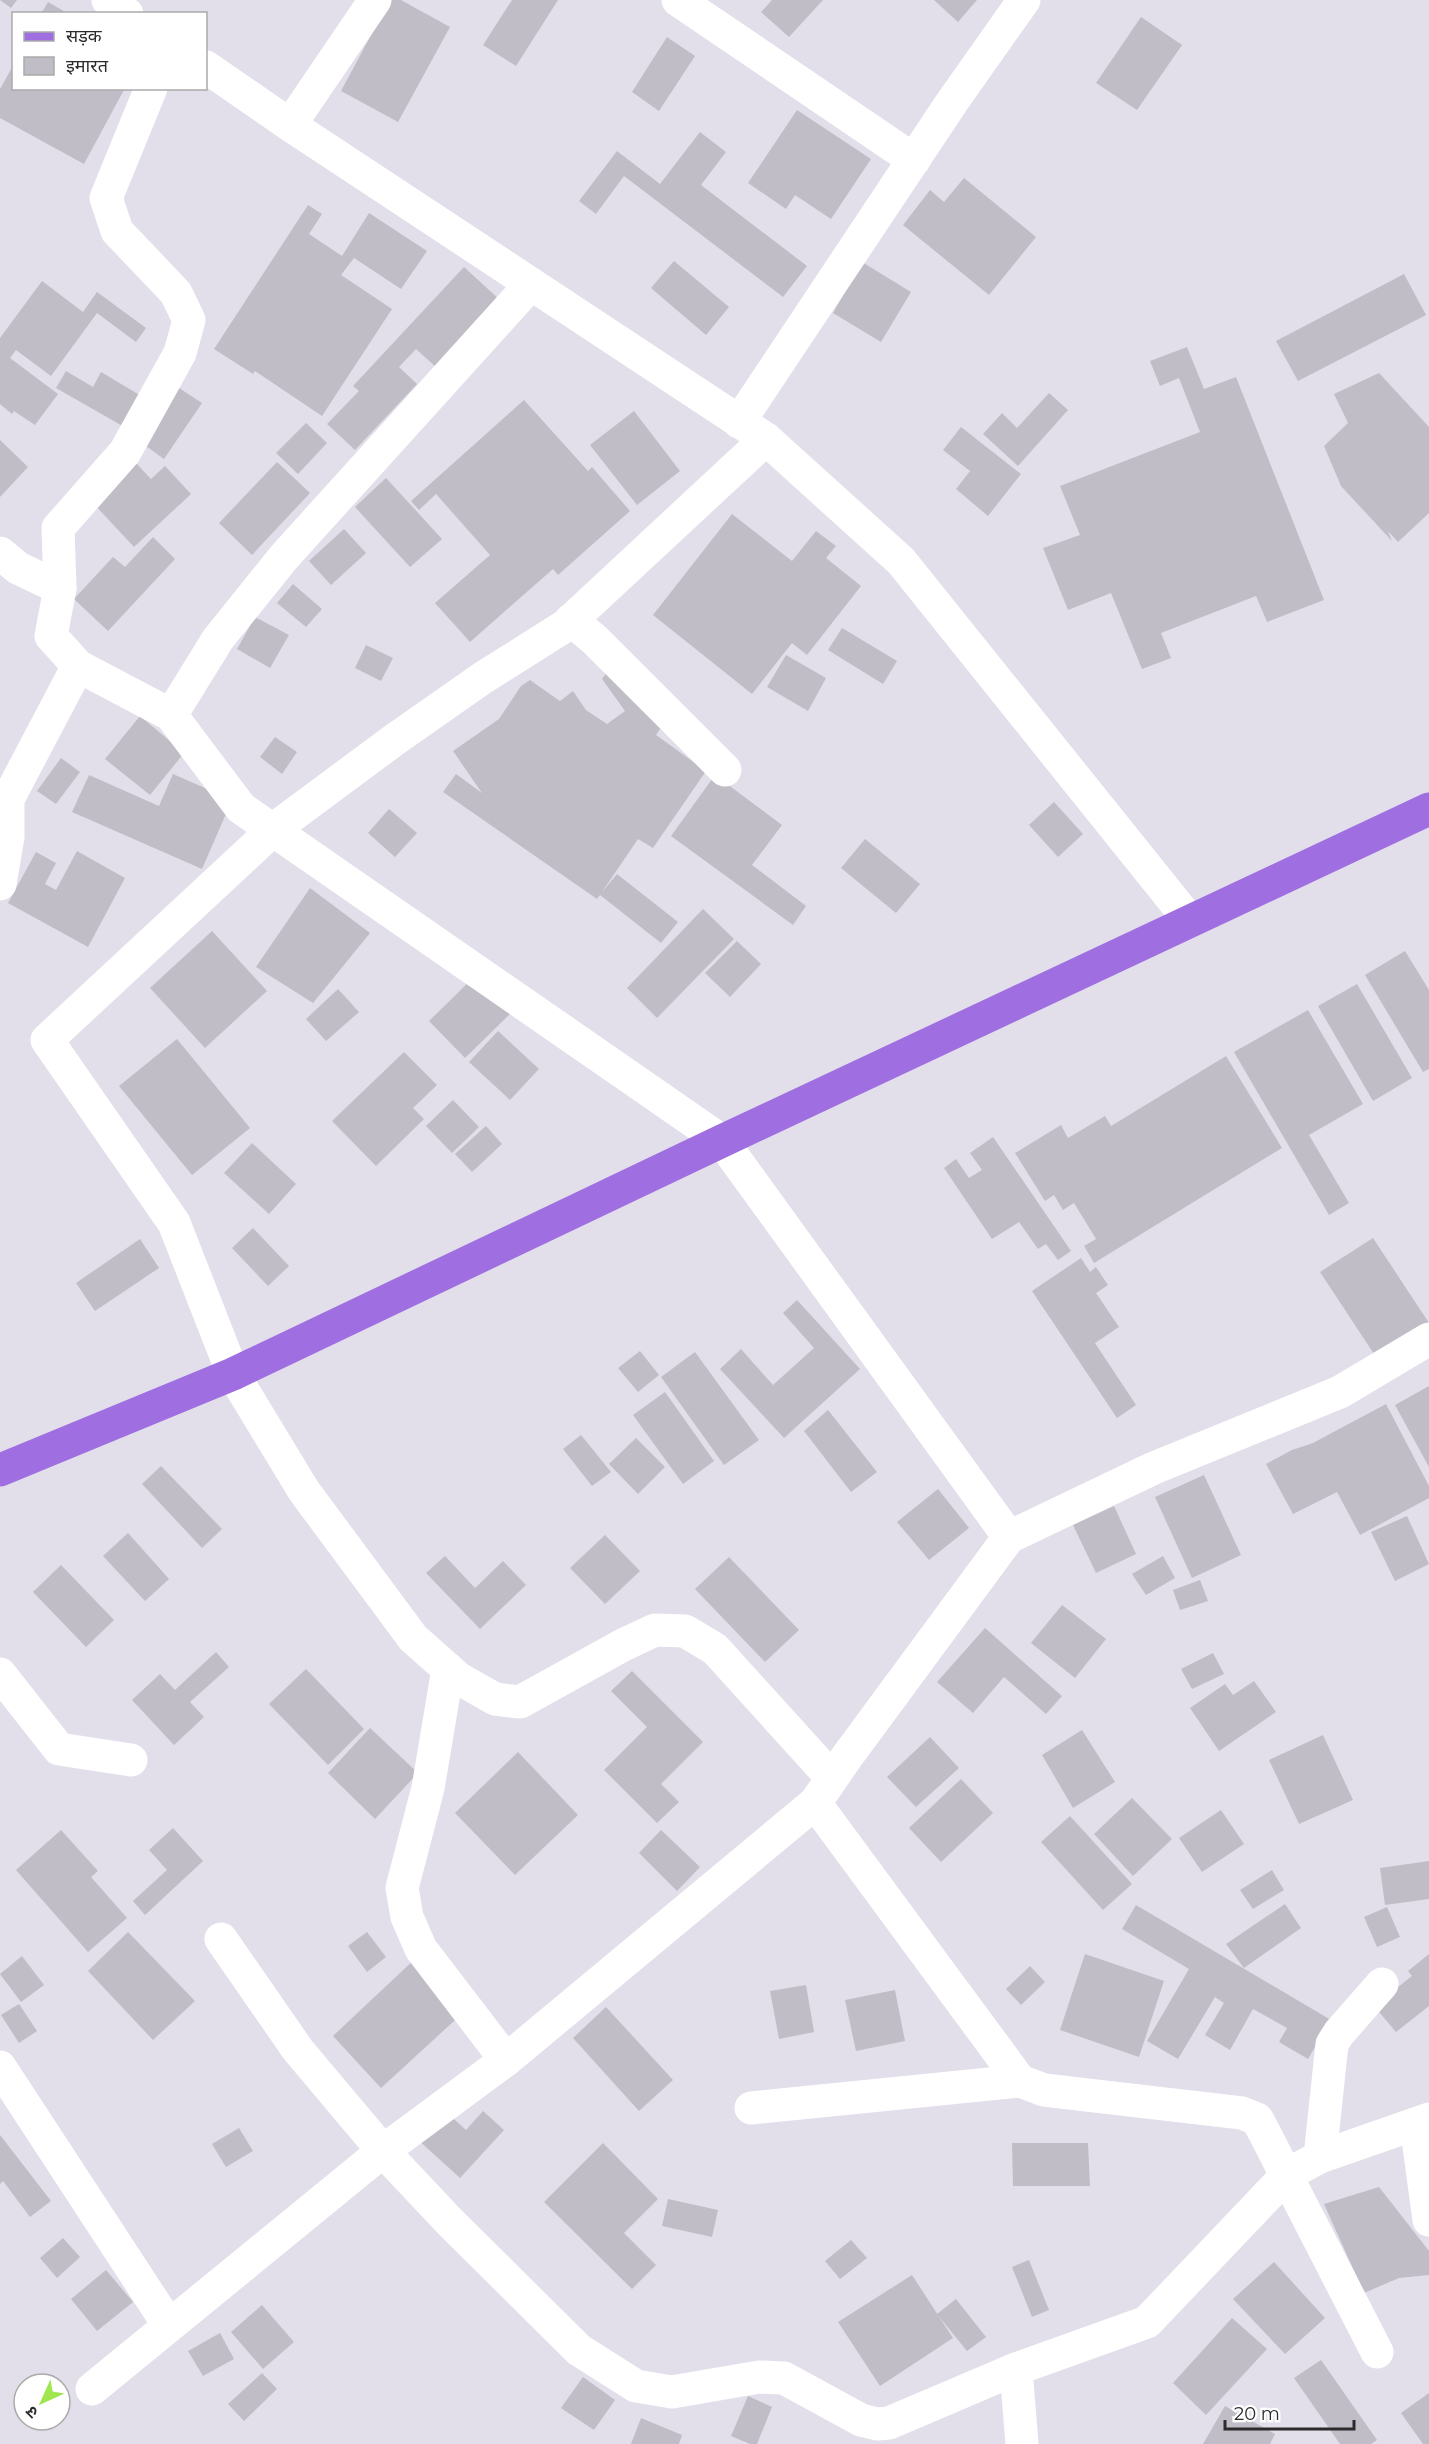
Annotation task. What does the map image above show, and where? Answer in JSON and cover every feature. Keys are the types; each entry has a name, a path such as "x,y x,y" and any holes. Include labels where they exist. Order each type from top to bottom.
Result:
{"main road":[{"path":"0,1470 233,1374 722,1141 1429,809"}],"street":[{"path":"108,0 125,12"},
{"path":"290,124 375,0"},
{"path":"678,0 914,160"},
{"path":"1020,2081 824,1790 715,1649 685,1631 655,1630 520,1702 495,1700 458,1678 413,1638 304,1491 233,1374 174,1223 47,1040 274,830 394,740 571,620 753,431 914,160 1024,0"},
{"path":"207,68 753,431 901,561 1190,921"},
{"path":"150,90 106,198 117,231 176,293 189,320 180,353 125,452 58,528 60,588 51,636 78,666 171,715 241,808 722,1141 1010,1537"},
{"path":"171,715 218,639 284,557 531,284"},
{"path":"0,553 18,568 60,588"},
{"path":"571,620 595,640 725,770"},
{"path":"0,884 8,837 8,799 78,666"},
{"path":"92,2389 168,2324 382,2151 506,2061 824,1790 1010,1537 1154,1468 1340,1392 1429,1339"},
{"path":"448,1669 428,1788 402,1888 407,1917 421,1949 506,2061"},
{"path":"0,1674 59,1749 131,1760"},
{"path":"221,1940 298,2050 382,2151 579,2350 636,2386 672,2392 759,2377 783,2378 861,2420 873,2434 889,2423 1016,2369 1147,2322 1288,2174 1320,2157 1423,2122 1429,2220"},
{"path":"1320,2157 1332,2044 1382,1984"},
{"path":"0,2067 168,2324"},
{"path":"751,2108 1020,2081 1044,2090 1242,2113 1257,2120 1288,2174 1377,2352"},
{"path":"1016,2369 1022,2444"}],"building":[{"path":"0,0 17,0 11,8"},
{"path":"390,0 401,0 450,27 398,122 341,91"},
{"path":"512,0 558,0 516,66 483,45"},
{"path":"772,0 823,0 789,37 761,12"},
{"path":"934,0 977,0 958,22"},
{"path":"48,2 66,12 42,12"},
{"path":"1141,17 1182,45 1137,110 1096,83"},
{"path":"667,37 695,56 659,111 632,92"},
{"path":"12,68 12,90 124,90 84,164 0,118 0,89"},
{"path":"797,110 871,159 831,219 795,195 786,209 748,183"},
{"path":"700,132 726,152 701,185 807,266 783,297 624,176 596,214 579,201 617,151 660,184"},
{"path":"964,178 1036,237 989,295 903,225 930,190 944,202"},
{"path":"308,205 322,214 309,234 342,256 369,213 427,251 401,289 354,258 341,275 392,309 322,416 255,371 253,374 214,349"},
{"path":"674,261 729,307 706,335 651,288"},
{"path":"862,262 911,292 881,342 833,313"},
{"path":"464,267 501,301 437,368 416,349 399,367 417,384 355,450 327,424 359,391 353,386"},
{"path":"1404,274 1426,315 1298,381 1276,341"},
{"path":"42,281 83,312 97,292 146,328 136,342 97,313 51,376 16,350 10,358 58,394 35,425 14,411 12,414 0,404 0,338"},
{"path":"1187,347 1204,389 1236,377 1324,600 1267,622 1256,596 1161,633 1171,658 1142,669 1111,593 1068,610 1043,548 1080,535 1060,486 1200,432 1179,378 1160,386 1150,361"},
{"path":"66,371 93,387 101,372 143,397 126,428 56,388"},
{"path":"1379,373 1429,427 1429,513 1398,542 1388,531 1392,541 1341,486 1324,446 1348,423 1334,394"},
{"path":"176,386 202,403 164,459 139,441"},
{"path":"1049,393 1068,410 1018,466 983,434 1002,413 1017,428"},
{"path":"524,400 588,471 592,467 630,511 558,575 553,569 470,642 435,603 490,555 436,494 419,510 411,501"},
{"path":"634,411 680,471 637,505 590,445"},
{"path":"306,423 327,443 298,474 276,453"},
{"path":"961,427 1021,474 988,516 956,489 970,471 943,450"},
{"path":"0,440 28,467 0,497"},
{"path":"277,462 310,493 252,555 219,523"},
{"path":"136,463 151,479 165,466 191,494 134,547 93,503"},
{"path":"386,478 442,539 410,567 355,507"},
{"path":"732,514 792,561 816,531 836,546 826,558 861,586 807,655 792,643 752,694 653,615"},
{"path":"344,529 366,553 331,585 309,561"},
{"path":"153,537 175,559 108,631 74,599 113,557 125,567"},
{"path":"293,584 322,609 306,627 277,603"},
{"path":"255,617 289,635 270,668 237,649"},
{"path":"842,628 897,661 883,684 828,650"},
{"path":"366,645 393,658 381,681 355,668"},
{"path":"786,655 826,678 808,711 767,687"},
{"path":"609,669 664,723 656,735 706,771 653,848 638,839 602,892 617,874 678,922 661,943 600,895 597,899 443,792 456,774 482,793 453,751 499,719 521,686 530,680 560,701 573,691 586,710 607,724 625,711 602,679"},
{"path":"140,716 184,753 150,795 105,759"},
{"path":"275,737 297,752 282,774 260,757"},
{"path":"61,758 80,772 56,804 37,791"},
{"path":"173,774 232,800 202,869 72,812 89,775 159,806"},
{"path":"715,775 782,825 752,865 806,906 793,925 671,836"},
{"path":"1054,802 1083,834 1058,857 1029,825"},
{"path":"389,809 417,833 395,857 368,833"},
{"path":"865,839 920,884 896,913 841,868"},
{"path":"77,851 125,878 88,947 8,903 36,852 56,863 45,884 56,890"},
{"path":"310,888 370,933 313,1003 256,967"},
{"path":"703,909 734,939 657,1018 627,988"},
{"path":"212,931 267,991 205,1048 150,988"},
{"path":"737,941 761,964 730,997 705,973"},
{"path":"1405,951 1429,990 1429,1069 1423,1072 1365,975"},
{"path":"478,973 514,1010 465,1058 429,1021"},
{"path":"1357,984 1412,1078 1373,1101 1318,1006"},
{"path":"338,989 359,1012 326,1041 306,1019"},
{"path":"1308,1010 1363,1104 1309,1135 1349,1203 1329,1215 1234,1052"},
{"path":"498,1031 539,1069 510,1100 469,1062"},
{"path":"177,1039 250,1128 192,1175 119,1086"},
{"path":"404,1052 437,1085 413,1108 424,1119 376,1166 332,1121"},
{"path":"1226,1056 1282,1148 1094,1263 1084,1246 1096,1239 1074,1203 1063,1210 1054,1195 1045,1201 1015,1153 1061,1125 1068,1138 1105,1116 1111,1126"},
{"path":"453,1100 479,1127 452,1153 426,1126"},
{"path":"486,1126 502,1144 472,1172 455,1154"},
{"path":"993,1137 1071,1251 1058,1260 1046,1244 1038,1249 1019,1222 992,1239 944,1168 956,1159 969,1178 982,1170 970,1153"},
{"path":"252,1143 296,1184 269,1214 224,1173"},
{"path":"253,1228 289,1266 268,1286 232,1248"},
{"path":"1373,1238 1429,1323 1378,1360 1320,1272"},
{"path":"140,1239 159,1268 95,1311 76,1283"},
{"path":"1081,1258 1090,1272 1096,1267 1108,1285 1096,1293 1119,1327 1095,1343 1136,1405 1117,1418 1032,1291"},
{"path":"797,1300 860,1369 784,1438 720,1369 741,1349 773,1385 814,1348 783,1313"},
{"path":"640,1351 659,1375 638,1392 618,1368"},
{"path":"695,1352 759,1440 724,1465 661,1377"},
{"path":"1429,1386 1429,1467 1395,1405"},
{"path":"665,1392 714,1461 683,1484 633,1415"},
{"path":"1386,1404 1429,1486 1429,1498 1360,1535 1337,1492 1293,1514 1266,1464 1292,1450 1313,1443"},
{"path":"828,1410 877,1472 851,1492 804,1431"},
{"path":"581,1435 611,1472 592,1486 563,1449"},
{"path":"636,1438 665,1467 638,1494 609,1464"},
{"path":"161,1466 222,1529 202,1548 142,1484"},
{"path":"1204,1475 1241,1555 1192,1578 1155,1497"},
{"path":"938,1489 969,1528 929,1560 897,1522"},
{"path":"1114,1506 1136,1554 1096,1573 1073,1525"},
{"path":"1407,1516 1429,1564 1395,1581 1371,1532"},
{"path":"128,1533 169,1579 145,1601 103,1556"},
{"path":"605,1535 640,1571 605,1604 570,1568"},
{"path":"445,1556 475,1588 503,1561 526,1585 480,1629 426,1573"},
{"path":"1163,1556 1175,1578 1146,1595 1132,1574"},
{"path":"729,1557 799,1630 765,1662 695,1589"},
{"path":"61,1565 114,1620 86,1647 33,1592"},
{"path":"1200,1580 1208,1601 1180,1610 1173,1590"},
{"path":"1062,1605 1106,1639 1075,1678 1031,1643"},
{"path":"985,1628 1062,1696 1046,1714 1004,1677 973,1713 937,1682"},
{"path":"216,1652 229,1667 190,1702 204,1717 174,1745 132,1700 160,1674 175,1690"},
{"path":"1213,1653 1224,1674 1192,1689 1181,1669"},
{"path":"306,1669 364,1729 328,1765 269,1704"},
{"path":"632,1671 703,1742 661,1784 679,1802 657,1823 604,1770 647,1727 611,1691"},
{"path":"1254,1681 1276,1712 1219,1751 1190,1708 1225,1684 1233,1695"},
{"path":"370,1728 418,1773 375,1819 328,1773"},
{"path":"1082,1730 1115,1782 1073,1808 1042,1755"},
{"path":"1323,1735 1353,1800 1299,1824 1269,1760"},
{"path":"930,1737 959,1768 916,1807 887,1777"},
{"path":"518,1752 578,1815 515,1875 455,1813"},
{"path":"961,1779 993,1813 941,1862 909,1828"},
{"path":"1132,1798 1172,1839 1133,1876 1094,1834"},
{"path":"1221,1810 1244,1844 1202,1872 1179,1838"},
{"path":"1070,1816 1132,1884 1103,1910 1041,1842"},
{"path":"173,1828 203,1861 145,1915 133,1901 167,1870 149,1850"},
{"path":"61,1830 98,1871 91,1877 127,1918 88,1952 16,1870"},
{"path":"661,1830 700,1867 677,1891 639,1853"},
{"path":"1429,1861 1429,1899 1385,1905 1380,1868"},
{"path":"1272,1870 1284,1890 1253,1909 1240,1890"},
{"path":"1285,1904 1301,1928 1244,1968 1226,1944"},
{"path":"1136,1905 1331,2020 1308,2059 1279,2042 1287,2028 1253,2009 1230,2050 1205,2035 1224,2003 1215,1997 1178,2059 1147,2041 1189,1969 1122,1929"},
{"path":"1387,1907 1400,1937 1377,1947 1364,1917"},
{"path":"128,1932 195,2001 153,2040 88,1971"},
{"path":"367,1932 386,1957 367,1972 348,1946"},
{"path":"1085,1954 1164,1981 1139,2057 1060,2030"},
{"path":"1429,1954 1429,2006 1396,2032 1374,2006 1412,1976 1408,1971"},
{"path":"22,1956 44,1985 21,2002 0,1974"},
{"path":"417,1957 466,2010 381,2088 333,2036"},
{"path":"1030,1966 1045,1982 1021,2005 1006,1989"},
{"path":"806,1985 814,2032 779,2039 770,1991"},
{"path":"895,1990 905,2041 856,2051 845,2000"},
{"path":"19,2004 37,2031 19,2043 1,2015"},
{"path":"606,2007 673,2080 639,2111 573,2038"},
{"path":"442,2108 466,2130 483,2111 504,2130 460,2178 415,2137"},
{"path":"239,2128 253,2151 226,2167 212,2144"},
{"path":"0,2135 51,2201 30,2217 3,2181 0,2184"},
{"path":"603,2143 658,2199 624,2233 656,2265 632,2289 544,2202"},
{"path":"1012,2143 1088,2143 1090,2186 1013,2186"},
{"path":"1379,2187 1429,2251 1429,2275 1399,2278 1364,2293 1324,2204"},
{"path":"668,2199 718,2210 712,2237 662,2226"},
{"path":"63,2238 80,2257 57,2278 40,2258"},
{"path":"851,2240 867,2258 840,2279 825,2261"},
{"path":"1029,2260 1049,2310 1032,2317 1012,2267"},
{"path":"1274,2262 1325,2318 1285,2354 1233,2299"},
{"path":"106,2270 133,2302 97,2331 71,2299"},
{"path":"912,2275 953,2338 880,2386 838,2322"},
{"path":"956,2299 986,2337 967,2351 937,2314"},
{"path":"262,2305 294,2342 263,2369 231,2332"},
{"path":"1232,2318 1267,2349 1206,2415 1173,2383"},
{"path":"220,2333 234,2359 203,2376 188,2351"},
{"path":"1321,2360 1377,2440 1371,2444 1340,2444 1294,2378"},
{"path":"262,2373 277,2389 244,2421 228,2404"},
{"path":"583,2377 615,2400 594,2430 561,2408"},
{"path":"1429,2393 1429,2444 1423,2444 1401,2413"},
{"path":"748,2396 772,2407 757,2444 750,2444 731,2436"},
{"path":"1225,2406 1275,2434 1270,2444 1203,2444"},
{"path":"641,2418 682,2435 679,2444 631,2444"}]}
